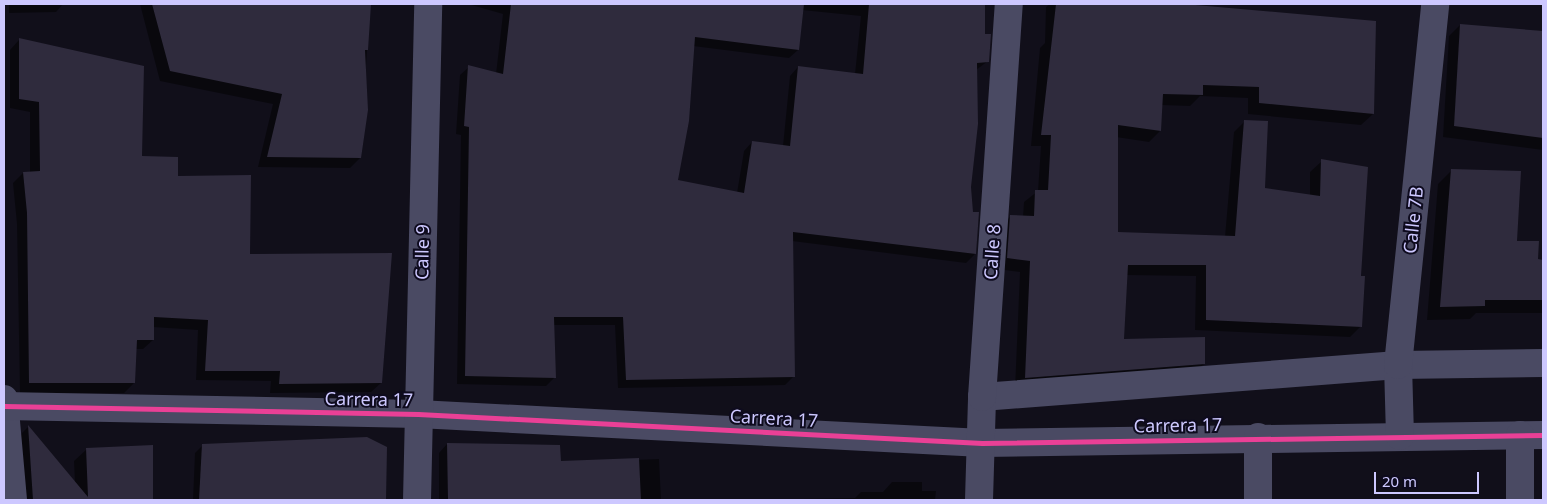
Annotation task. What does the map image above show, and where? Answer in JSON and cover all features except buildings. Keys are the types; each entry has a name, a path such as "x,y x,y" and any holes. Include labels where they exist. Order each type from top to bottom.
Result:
{"street":[{"name":"Calle 9","path":"417,500 428,4"},
{"name":"Calle 8","path":"979,500 982,397 1009,4"},
{"name":"Calle 7B","path":"1400,436 1398,366 1435,4"},
{"path":"982,397 1398,366 1543,363"},
{"path":"4,399 13,500"},
{"name":"Carrera 17","path":"4,406 418,414 982,443 1258,437 1532,435"},
{"path":"1520,500 1532,435"},
{"path":"1258,437 1258,500"}],"cycle path":[{"path":"4,406 418,414 982,443 1543,435"}]}
